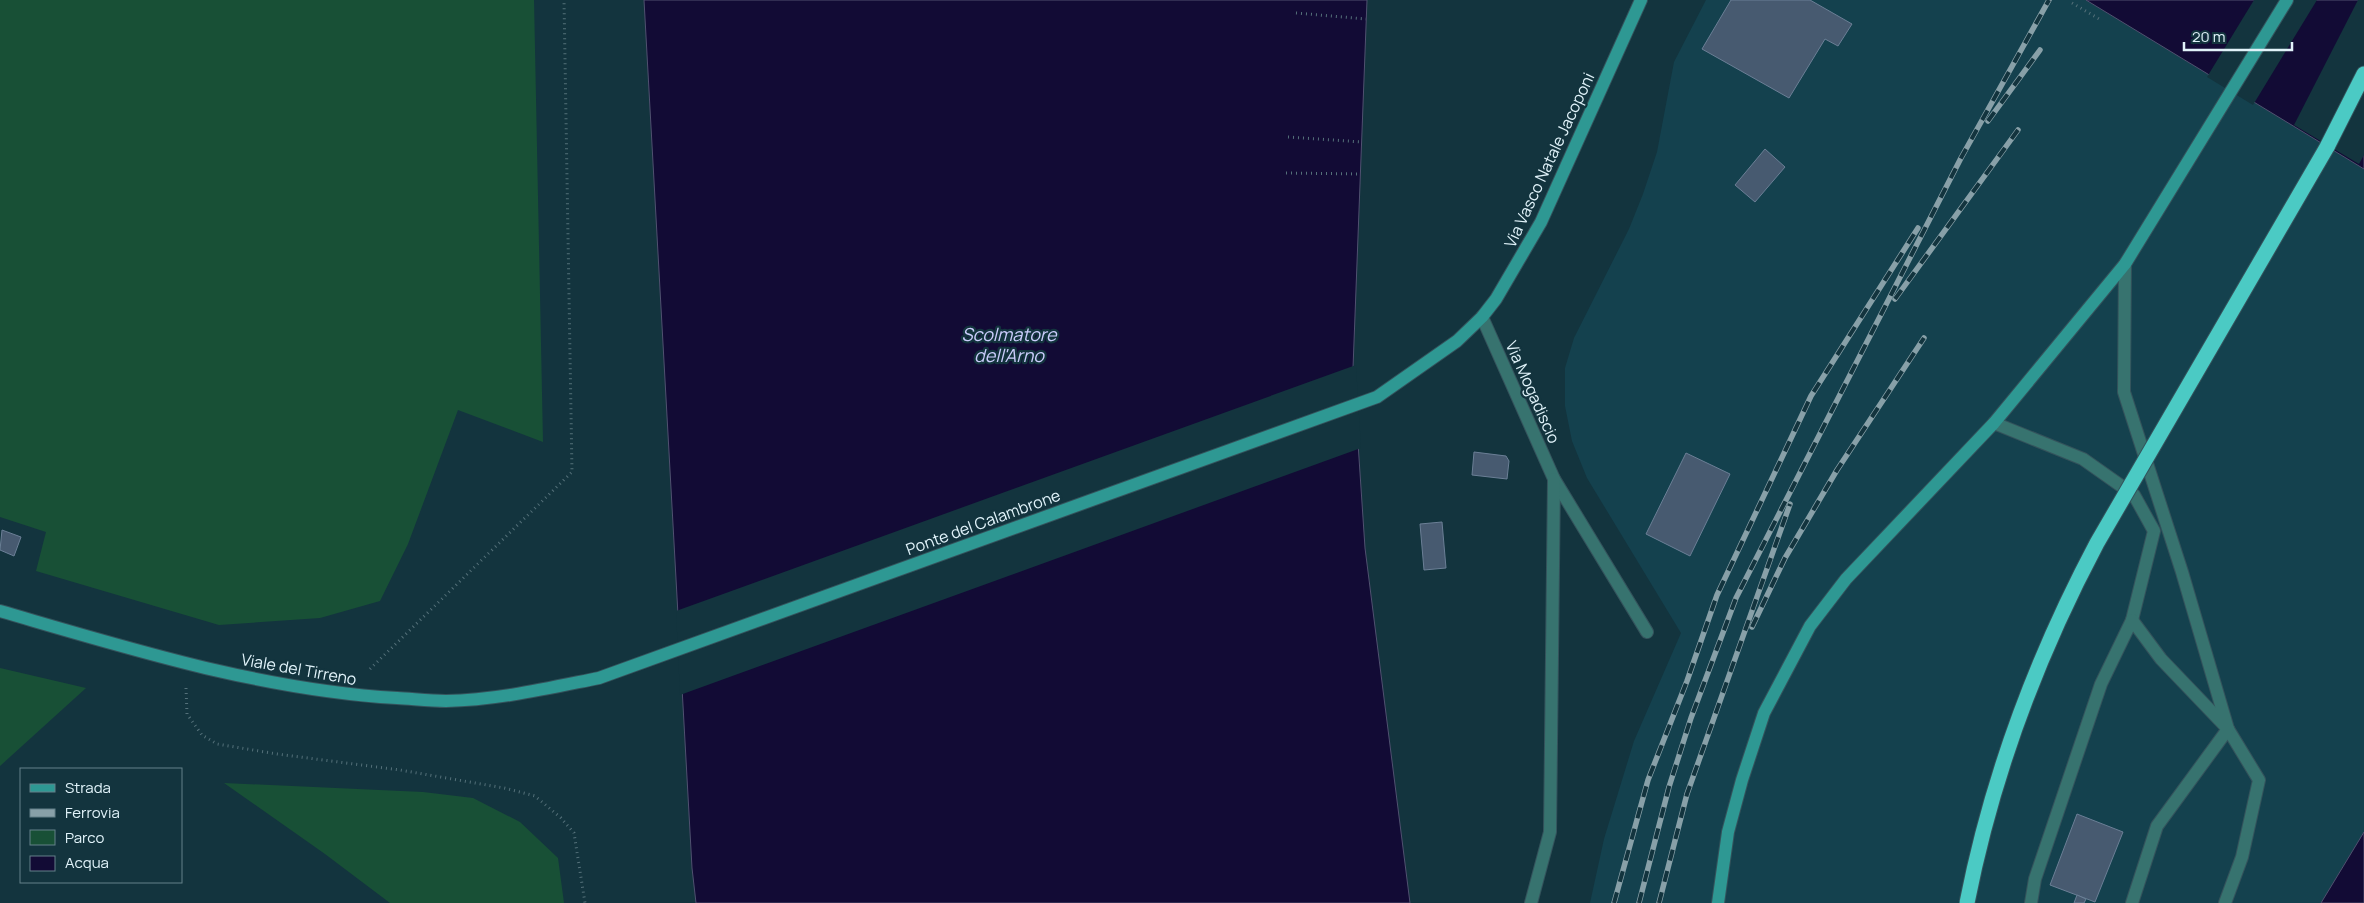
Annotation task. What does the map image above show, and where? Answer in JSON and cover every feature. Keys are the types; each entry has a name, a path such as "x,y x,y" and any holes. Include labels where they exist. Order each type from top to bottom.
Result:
{"highway":[{"path":"1967,903 1989,810 2016,722 2071,591 2097,543 2328,147 2364,74"}],"main road":[{"name":"Via Vasco Natale Jacoponi","path":"1377,397 1457,341 1482,317 1496,299 1541,222 1641,0"},
{"path":"1718,903 1728,832 1742,780 1764,713 1810,626 1846,579 1994,423 2125,264 2288,0"},
{"name":"Ponte del Calambrone","path":"599,678 1377,397"},
{"name":"Viale del Tirreno","path":"0,612 186,664 276,684 344,695 447,701 524,693 599,678"}],"lane":[{"path":"2125,264 2124,392 2182,572 2228,728"},
{"name":"Via Mogadiscio","path":"1482,317 1554,479 1647,632"},
{"path":"1994,423 2083,459 2134,495 2154,531 2132,620 2102,684 2035,879 2030,903"},
{"path":"1531,903 1550,832 1554,479"},
{"path":"2132,620 2161,660 2228,728 2259,780 2242,856 2225,903"},
{"path":"2132,903 2157,826 2228,728"}],"path":[{"path":"344,695 572,472 564,0"},
{"path":"2072,3 2101,20"},
{"path":"1296,13 1366,19"},
{"path":"1288,137 1362,142"},
{"path":"1286,172 1360,174"},
{"path":"186,664 187,714 202,735 217,744 400,770 504,788 535,796 562,818 574,833 585,903"}],"shaded area":[{"path":"1706,0 2086,0 2364,169 2364,832 2321,903 1590,903 1604,839 1634,741 1681,633 1587,478 1572,441 1565,406 1565,368 1574,338 1629,229 1643,194 1657,152 1674,62"}],"green space":[{"path":"0,0 534,0 543,442 458,410 408,544 380,601 320,618 219,625 36,571 46,532 0,517"},
{"path":"0,668 86,688 0,766"},
{"path":"224,783 423,792 473,798 520,822 558,858 564,903 390,903 325,854"}],"water":[{"name":"Scolmatore dell'Arno","path":"644,0 1367,0 1353,368 1365,548 1410,903 696,903 692,868"},
{"path":"2086,0 2364,0 2364,169"},
{"path":"2364,832 2364,903 2321,903"}],"pier":[{"path":"2254,0 2317,0 2253,105 2207,77"},
{"path":"2358,0 2364,0 2364,155 2359,164 2294,125"},
{"path":"1356,365 1361,448 680,695 676,611"}],"building":[{"path":"1731,0 1810,0 1852,24 1838,46 1825,39 1789,98 1702,49"},
{"path":"1765,149 1785,167 1755,202 1735,185"},
{"path":"1474,452 1506,456 1509,461 1507,479 1472,475"},
{"path":"1686,453 1730,474 1690,556 1646,534"},
{"path":"1442,522 1446,568 1424,570 1420,524"},
{"path":"2,530 21,537 14,556 0,550"},
{"path":"2077,814 2123,832 2095,902 2050,885"},
{"path":"2077,895 2086,899 2084,903 2074,903"}],"railway":[{"path":"1639,903 1669,787 1691,718 1736,598 1961,158 2049,0"},
{"path":"1988,121 2040,50"},
{"path":"1895,299 2018,130"},
{"path":"1614,903 1648,780 1687,681 1717,595 1811,396 1918,228"},
{"path":"1752,627 1785,558 1837,470 1924,338"},
{"path":"1659,903 1687,794 1790,504"}]}
